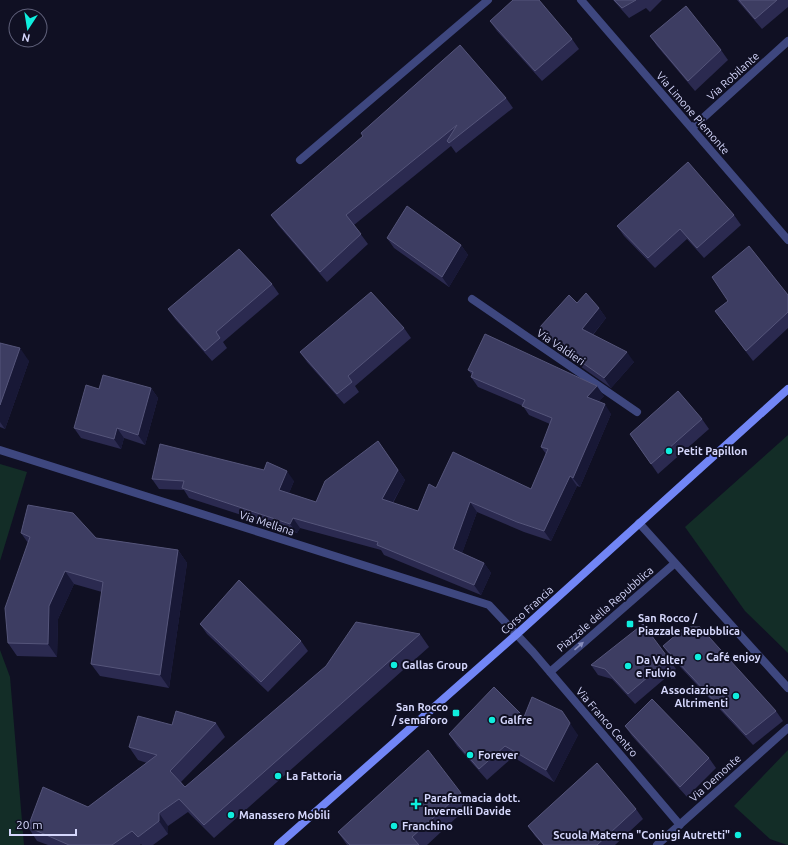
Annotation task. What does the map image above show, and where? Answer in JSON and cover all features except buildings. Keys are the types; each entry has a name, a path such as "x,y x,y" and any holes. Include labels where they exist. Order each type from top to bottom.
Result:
{"main road":[{"name":"Corso Francia","path":"282,844 517,634 788,388"}],"street":[{"path":"300,160 488,0"},
{"name":"Via Limone Piemonte","path":"581,0 788,240"},
{"name":"Via Robilante","path":"692,128 788,41"},
{"name":"Via Valdieri","path":"472,299 637,412"},
{"name":"Via Mellana","path":"0,450 489,604 517,634"},
{"path":"640,523 788,688"},
{"name":"Piazzale della Repubblica","path":"550,672 675,563"},
{"name":"Via Franco Centro","path":"517,634 680,825"},
{"name":"Via Demonte","path":"657,845 701,804 788,728"}],"green space":[{"path":"788,435 788,653 745,611 685,527"},
{"path":"0,464 27,472 0,561"},
{"path":"0,650 10,677 24,845 0,845"},
{"path":"788,750 787,845 770,839 734,806"}],"place":[{"name":"Petit Papillon","path":"669,451"},
{"name":"San Rocco / Piazzale Repubblica","path":"630,624"},
{"name":"Café enjoy","path":"698,657"},
{"name":"Gallas Group","path":"394,665"},
{"name":"Da Valter e Fulvio","path":"628,666"},
{"name":"Associazione Altrimenti","path":"736,696"},
{"name":"San Rocco / semaforo","path":"456,713"},
{"name":"Galfre","path":"492,720"},
{"name":"Forever","path":"470,755"},
{"name":"La Fattoria","path":"278,776"},
{"name":"Parafarmacia dott. Invernelli Davide","path":"416,804"},
{"name":"Manassero Mobili","path":"231,815"},
{"name":"Franchino","path":"394,826"},
{"name":"Scuola Materna \"Coniugi Autretti\"","path":"738,835"}]}
